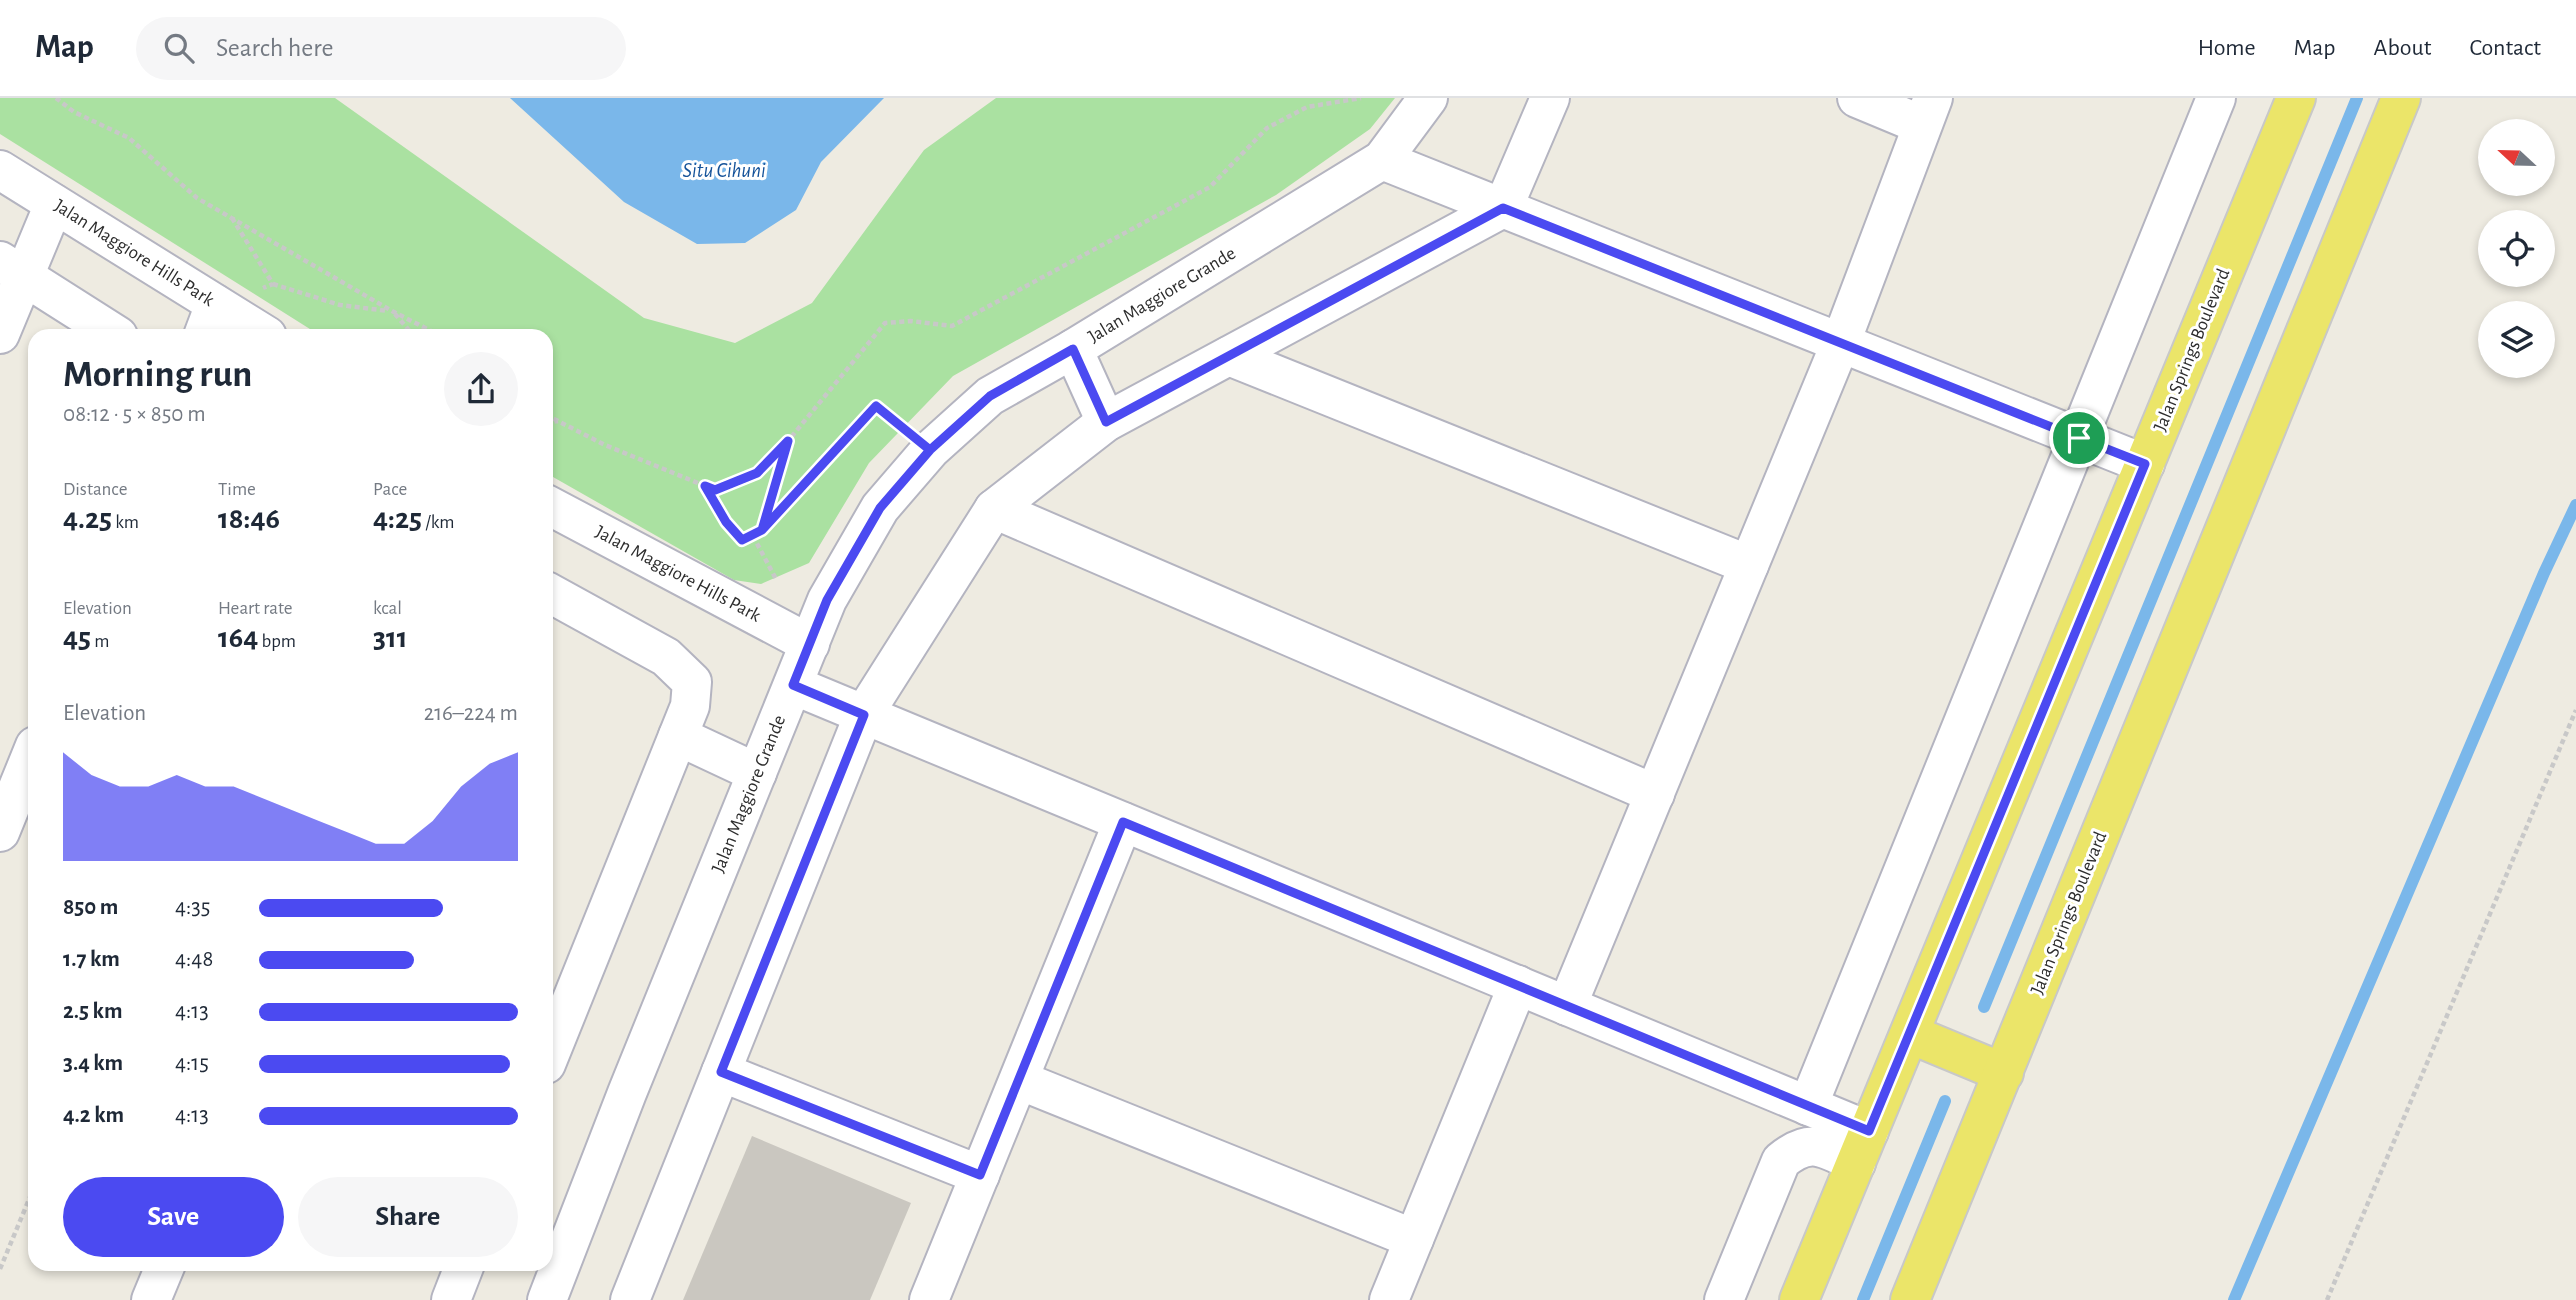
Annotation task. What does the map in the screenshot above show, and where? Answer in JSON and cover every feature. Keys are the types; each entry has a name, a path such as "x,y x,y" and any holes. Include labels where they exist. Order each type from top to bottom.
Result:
{"main road":[{"name":"Jalan Springs Boulevard","path":"1799,1300 2296,98"},
{"name":"Jalan Springs Boulevard","path":"1910,1300 2401,98"},
{"path":"1910,1034 2004,1073"}],"street":[{"name":"Jalan Maggiore Grande","path":"547,1300 827,600 880,508 930,450 990,396 1073,349 1381,160 1428,98"},
{"path":"631,1300 864,715 994,509 1106,422 1503,208 1550,98"},
{"path":"1567,1006 1841,342 1928,111 1857,98"},
{"path":"1808,1106 2217,98"},
{"path":"1381,160 2145,464"},
{"name":"Jalan Maggiore Hills Park","path":"0,170 54,204 209,320 242,329"},
{"path":"0,334 12,269 54,204"},
{"path":"12,269 107,329"},
{"path":"1073,349 1106,422"},
{"path":"1229,356 1749,565"},
{"name":"Jalan Maggiore Hills Park","path":"553,508 810,644"},
{"path":"994,509 1655,794"},
{"path":"553,595 666,657 692,682 690,706 553,1047"},
{"path":"793,685 1808,1106 1862,1147"},
{"path":"678,736 757,773"},
{"path":"0,832 28,763"},
{"path":"929,1300 1123,822"},
{"path":"1389,1300 1518,985"},
{"path":"721,1072 980,1175"},
{"path":"1019,1080 1414,1239"},
{"path":"1724,1300 1781,1161 1795,1150 1812,1145 1862,1147"},
{"path":"151,1300 163,1271"},
{"path":"451,1300 462,1271"}],"path":[{"path":"56,98 74,112 129,138 197,198 428,329"},
{"path":"553,418 605,445 715,490 757,473 788,441 885,323 911,321 952,326 1210,187 1267,128 1307,107 1360,98"},
{"path":"231,218 273,284 340,305 393,311 408,329"},
{"path":"209,320 273,284"},
{"path":"705,486 726,522 742,540 762,530 876,406 930,450"},
{"path":"553,422 559,421"},
{"path":"762,530 788,441"},
{"path":"2327,1300 2576,710"},
{"path":"0,1269 28,1202"}],"green space":[{"path":"0,98 335,98 644,318 735,343 812,303 924,150 996,98 1395,98 1370,129 1276,195 953,376 869,463 809,563 761,584 734,580 553,477 553,329 310,329 0,134"}],"water":[{"name":"Situ Cihuni","path":"510,98 884,98 821,162 796,210 745,243 697,244 624,202"}],"building":[{"path":"752,1136 911,1203 870,1300 683,1300"}],"waterway":[{"path":"1984,1007 2357,98"},
{"path":"2234,1300 2544,573 2576,505"},
{"path":"1863,1300 1945,1101"}],"route":[{"path":"2079,438 1503,208 1106,422 1073,349 990,396 930,450 876,406 762,530 788,441 757,473 715,490 705,486 726,522 742,540 762,530 819,468 876,406 930,450 880,508 827,600 793,685 864,715 721,1072 980,1175 1123,822 1869,1131 2145,464 2079,438"}]}
